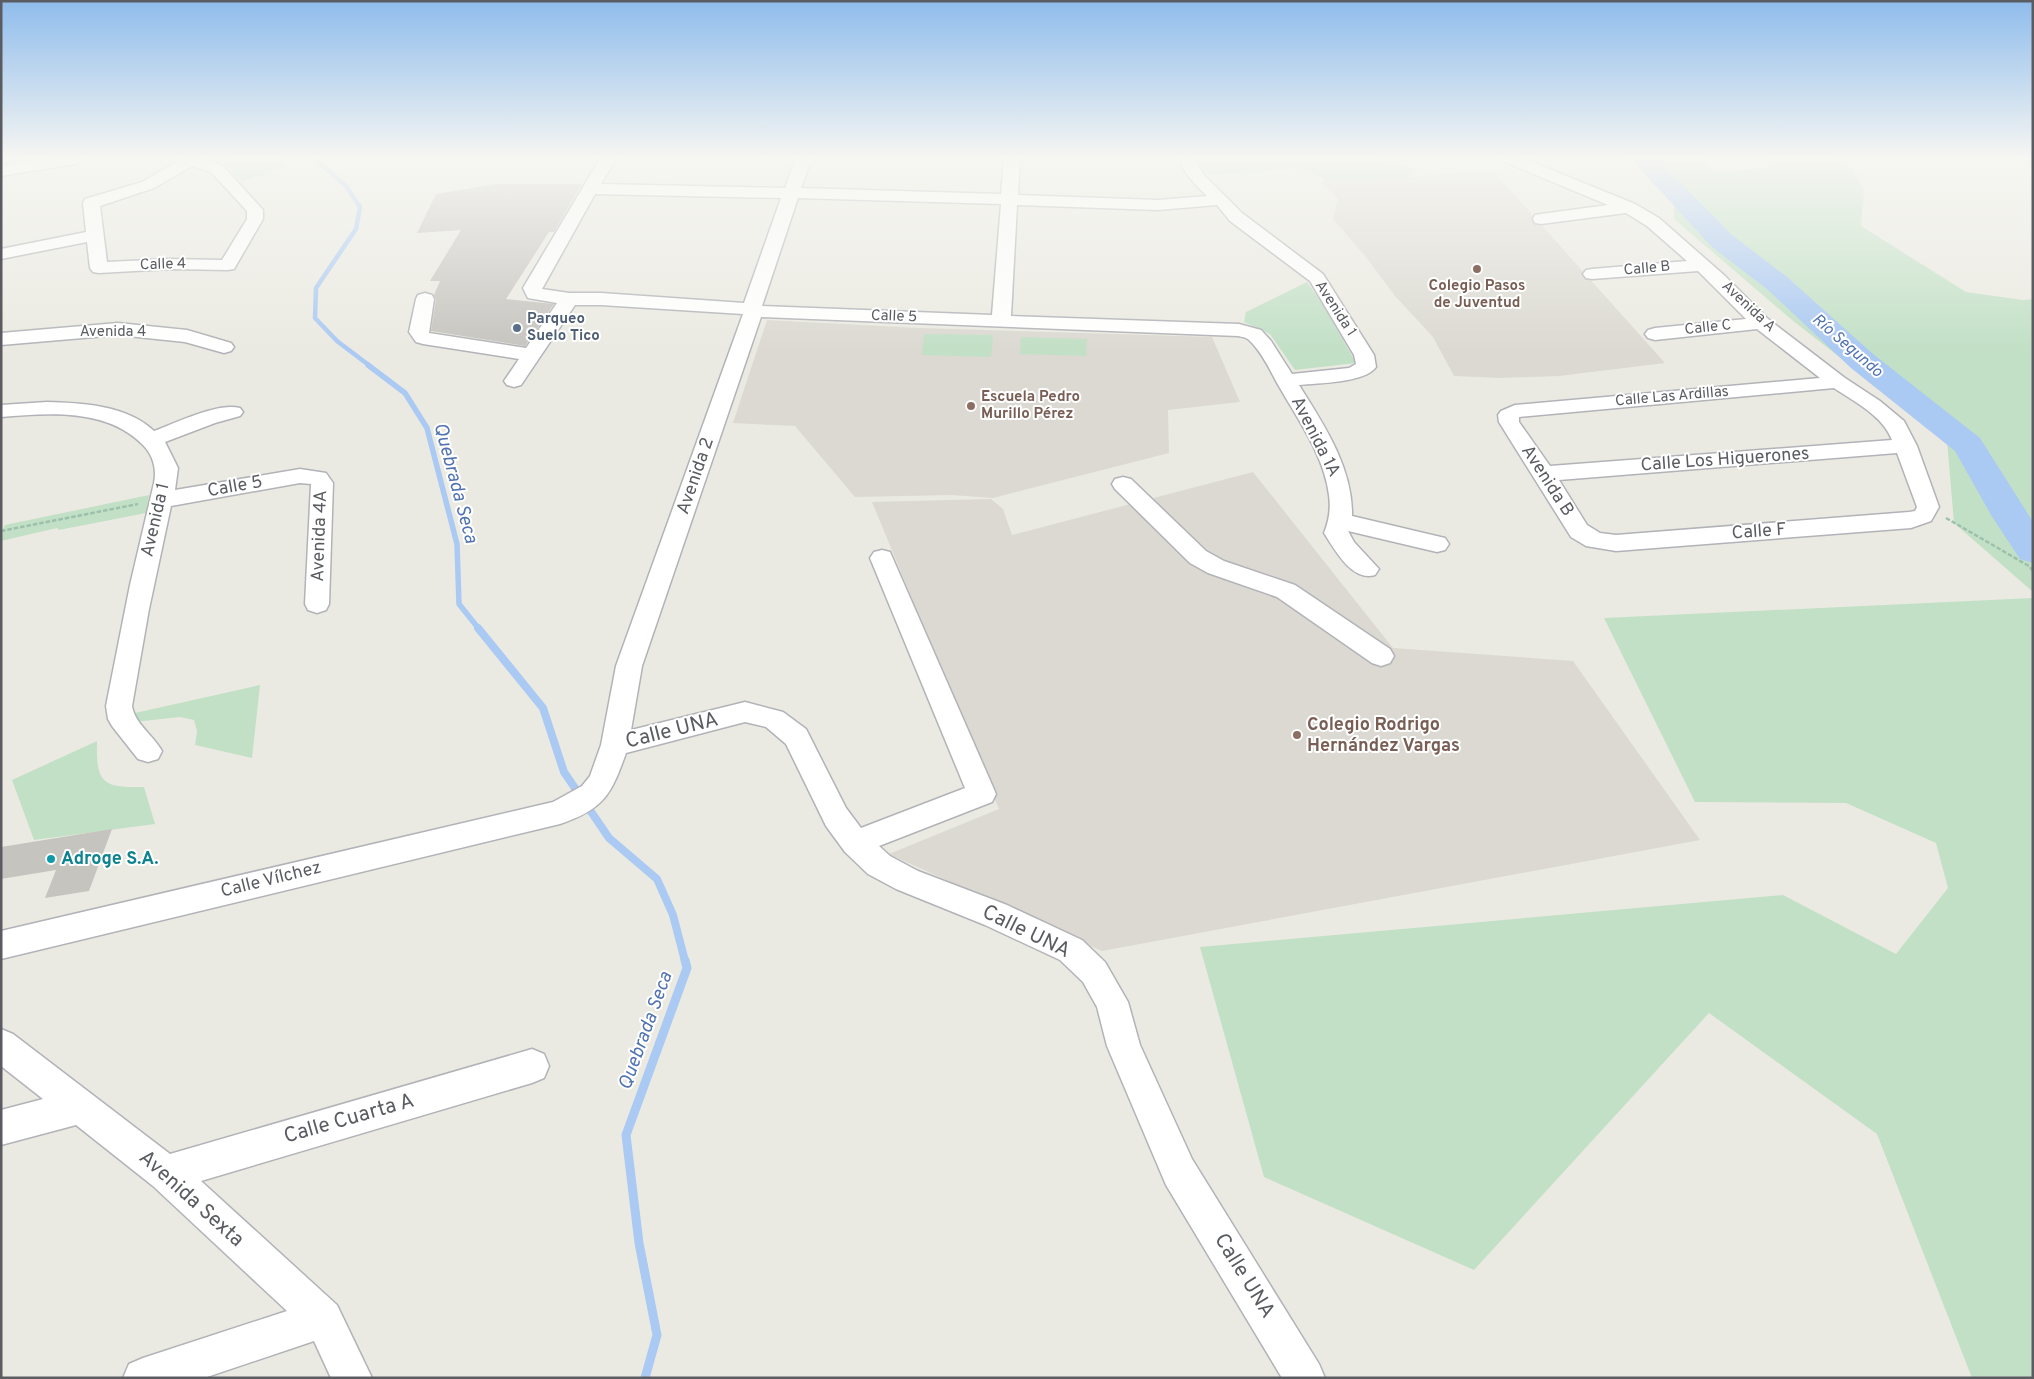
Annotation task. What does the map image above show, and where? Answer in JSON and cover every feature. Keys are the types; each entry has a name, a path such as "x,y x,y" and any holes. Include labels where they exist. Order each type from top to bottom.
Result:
{"street":[{"name":"Calle 4","path":"93,221 99,268 170,264 228,264 253,221"},
{"name":"Calle 5","path":"571,221 532,288 535,294 568,299 601,299 768,312 1239,330 1254,334"},
{"name":"Avenida 2","path":"592,794 602,781 615,745 629,666 752,317 753,301 782,221"},
{"path":"1001,321 1007,221"},
{"name":"Avenida 1","path":"1242,221 1299,263 1316,278 1364,355 1366,367 1353,373 1286,381"},
{"name":"Avenida A","path":"1652,221 1702,265 1761,323 1838,382 1873,404 1897,426 1906,446 1926,511"},
{"path":"1,254 95,235"},
{"name":"Calle B","path":"1592,274 1702,265"},
{"path":"425,299 419,332 423,338 531,355"},
{"path":"514,381 568,299"},
{"name":"Calle C","path":"1655,334 1761,323"},
{"name":"Avenida 4","path":"1,339 118,329 187,336 224,347"},
{"name":"Avenida 1A","path":"1254,334 1264,345 1315,428 1338,480 1342,514 1336,533 1346,548 1367,569"},
{"name":"Calle Las Ardillas","path":"1508,415 1515,411 1525,410 1838,382"},
{"path":"1,411 58,408 87,411 112,416 135,427 153,439 208,418 233,412"},
{"name":"Avenida B","path":"1508,415 1509,422 1579,531 1594,540"},
{"name":"Avenida 1","path":"148,750 121,719 119,706 134,615 167,469 153,439"},
{"name":"Calle Los Higuerones","path":"1544,474 1906,446"},
{"name":"Calle 5","path":"161,500 309,476"},
{"name":"Avenida 4A","path":"309,476 318,478 322,482 318,604"},
{"path":"1123,484 1198,557 1216,566 1286,591 1380,656"},
{"name":"Calle F","path":"1594,540 1616,543 1911,520 1926,511"},
{"path":"1340,521 1437,544"},
{"path":"855,843 982,794 882,558"},
{"name":"Calle UNA","path":"615,745 745,712 774,719 796,737 836,817 855,843 879,865 907,880 996,915 1071,950 1094,972 1112,1002 1124,1046 1179,1172 1305,1378"},
{"name":"Calle Vílchez","path":"1,945 551,814 592,794"},
{"name":"Avenida Sexta","path":"1,1045 166,1173 323,1319 352,1378"},
{"name":"Calle Cuarta A","path":"166,1173 532,1066"},
{"path":"1,1128 81,1106"},
{"path":"143,1378 323,1319"}],"path":[{"path":"1,531 161,500"},
{"path":"1926,511 2029,566 2033,571"}],"shaded area":[{"name":"Colegio Pasos de Juventud","path":"1335,221 1538,221 1665,363 1559,376 1500,378 1454,376 1433,337 1395,296 1366,257"},
{"name":"Escuela Pedro Murillo Pérez","path":"767,320 919,328 1212,337 1240,402 1168,410 1169,453 993,498 951,495 855,497 795,426 733,423"},
{"name":"Colegio Rodrigo Hernández Vargas","path":"1253,472 1393,648 1573,661 1700,840 1102,951 889,854 999,809 872,502 991,499 1003,509 1012,535"}],"green space":[{"path":"1677,221 1861,221 1861,226 1966,292 2023,300 2033,299 2033,592 1954,523 1947,441 1792,320"},
{"path":"1307,282 1323,305 1356,363 1295,370 1270,334 1244,322 1246,312"},
{"path":"924,334 993,335 991,357 922,355"},
{"path":"1021,337 1087,339 1086,356 1020,354"},
{"path":"149,495 146,513 59,530 57,528 1,541 1,534 5,525"},
{"path":"2033,598 2033,1378 1972,1378 1877,1134 1709,1013 1474,1270 1264,1177 1200,947 1783,895 1896,954 1948,888 1936,843 1846,803 1695,802 1604,618"},
{"path":"260,685 252,758 195,745 197,731 194,720 180,717 134,722 135,713"},
{"path":"97,741 98,766 104,780 119,786 144,787 155,824 34,840 12,780"}],"building":[{"path":"423,221 560,221 554,232 549,232 506,299 554,304 525,346 431,331 436,299 434,295 440,281 430,281 461,230 417,233"},
{"name":"Adroge S.A.","path":"112,829 89,891 45,898 56,870 1,879 1,847"}],"waterway":[{"name":"Quebrada Seca","path":"357,221 356,229 316,288 315,318 337,341 370,366"},
{"name":"Río Segundo","path":"1703,221 1722,241 1777,283 1862,361 1968,445 2009,515 2033,550"},
{"name":"Quebrada Seca","path":"368,365 405,393 427,428 457,544 459,604 479,629"},
{"name":"Quebrada Seca","path":"478,628 543,708 564,772 609,838 657,879 673,915 685,961"},
{"name":"Quebrada Seca","path":"645,1378 657,1335 639,1243 626,1135 687,968 685,960"}],"place":[{"name":"Colegio Pasos de Juventud","path":"1477,269"},
{"name":"Parqueo Suelo Tico","path":"517,328"},
{"name":"Escuela Pedro Murillo Pérez","path":"971,406"},
{"name":"Colegio Rodrigo Hernández Vargas","path":"1297,735"},
{"name":"Adroge S.A.","path":"51,859"}]}
